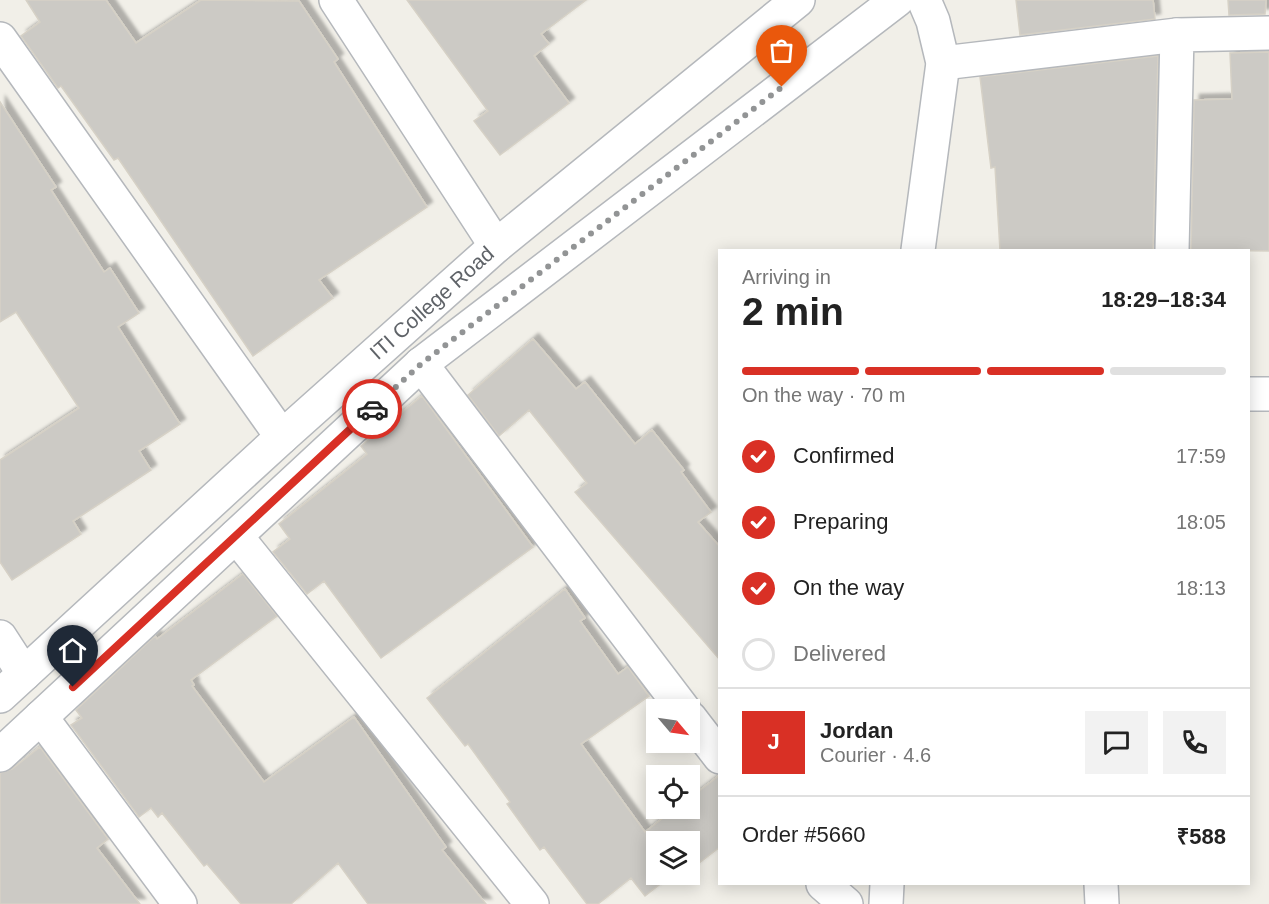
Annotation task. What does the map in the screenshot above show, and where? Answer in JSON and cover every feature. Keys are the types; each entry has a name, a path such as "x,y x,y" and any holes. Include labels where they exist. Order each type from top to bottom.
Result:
{"street":[{"path":"336,0 496,246"},
{"name":"ITI College Road","path":"0,696 282,437 496,246 798,0"},
{"name":"ITI College Road","path":"0,755 421,364 897,0"},
{"path":"918,249 943,63 933,21 924,0"},
{"path":"943,63 1177,35 1269,33"},
{"path":"1172,249 1177,35"},
{"path":"0,39 282,437"},
{"path":"421,364 676,699"},
{"path":"1250,394 1269,394"},
{"path":"236,536 532,904"},
{"path":"0,637 24,674"},
{"path":"40,717 180,904"},
{"path":"700,730 718,754"},
{"path":"824,885 846,904"},
{"path":"886,885 886,904"},
{"path":"1101,885 1102,904"}],"building":[{"path":"26,0 106,0 136,43 201,0 299,1 338,59 334,62 427,207 319,280 333,298 253,356 118,158 114,160 61,86 58,88 21,36 40,22"},
{"path":"407,0 586,0 541,34 549,44 534,56 569,103 500,155 474,121 488,111"},
{"path":"1016,0 1153,0 1155,19 1020,35"},
{"path":"1228,0 1266,0 1265,14 1229,15"},
{"path":"1269,52 1269,251 1191,249 1194,100 1232,99 1230,53"},
{"path":"1158,56 1153,249 1000,249 995,167 991,168 980,77"},
{"path":"0,102 56,187 51,190 104,272 110,268 139,313 118,327 180,424 139,451 151,470 73,521 81,534 12,580 0,562 0,460 79,408 16,312 0,322"},
{"path":"533,339 576,389 585,382 635,444 652,430 684,470 681,472 711,512 698,522 718,545 718,658 575,492 587,483 529,410 499,436 468,395"},
{"path":"422,396 533,547 381,658 324,581 307,594 273,552 290,539 279,524 367,454 361,446"},
{"path":"243,574 277,616 191,680 194,685 192,686 264,782 354,717 446,847 442,850 486,904 368,904 338,863 291,904 241,904 207,864 204,866 162,813 158,817 151,808 139,817 71,725 82,718 76,710 155,636 157,639"},
{"path":"565,589 585,618 580,621 618,674 628,667 649,696 581,744 646,831 646,885 659,885 645,896 631,878 598,904 587,904 544,847 540,850 507,804 510,802 468,744 465,746 427,698"},
{"path":"40,747 108,839 97,848 140,904 0,904 0,773 12,769"},
{"path":"718,777 718,849 700,862 700,831 646,831 662,819 700,819 700,790"}],"way so far":[{"path":"372,409 421,364 782,87"}],"route":[{"path":"73,687 372,409"}]}
